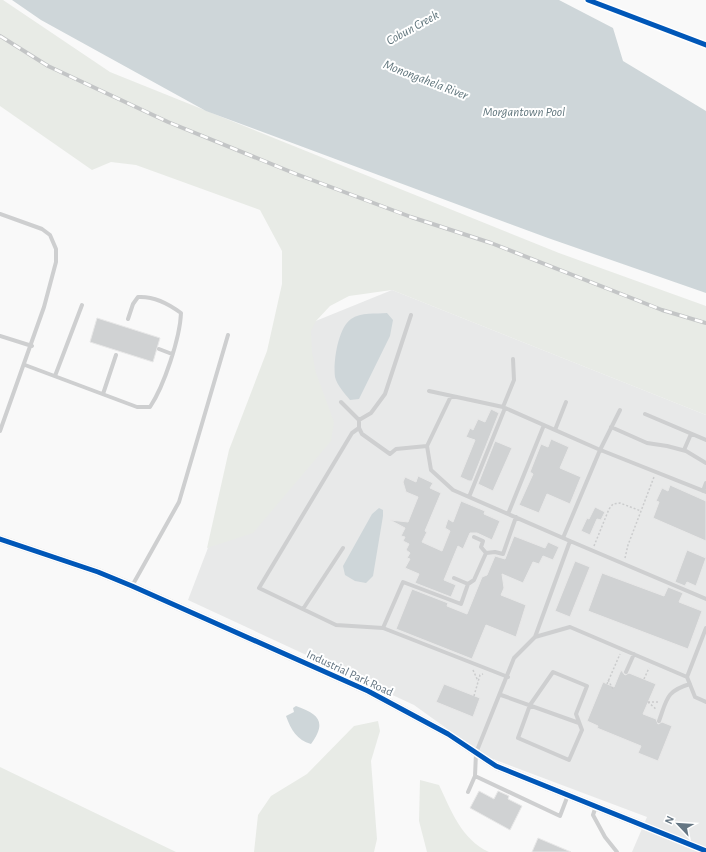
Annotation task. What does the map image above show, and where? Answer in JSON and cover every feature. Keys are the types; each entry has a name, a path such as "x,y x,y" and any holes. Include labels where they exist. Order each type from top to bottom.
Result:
{"street":[{"name":"Industrial Park Road","path":"0,539 98,572 132,586 368,691 414,714 496,766 596,805 705,851"}],"lane":[{"path":"0,214 42,229 50,234 56,249 56,262 32,346 0,428"},
{"path":"25,365 137,407 150,407 158,395 172,354 180,327 181,313 170,306 145,296 138,297 133,304 128,319"},
{"path":"55,376 82,305"},
{"path":"359,420 371,414 385,394 411,315"},
{"path":"132,586 179,502 228,335"},
{"path":"0,336 32,346"},
{"path":"159,350 172,354"},
{"path":"103,394 116,355"},
{"path":"469,497 514,380 513,359"},
{"path":"430,391 504,407 600,450 705,492 706,482"},
{"path":"451,396 427,446 431,470 453,490 706,599"},
{"path":"341,402 359,420 359,428 362,434 390,454 396,449 427,446"},
{"path":"555,430 566,402"},
{"path":"563,538 600,450 620,410"},
{"path":"645,414 706,440"},
{"path":"508,514 544,425"},
{"path":"611,427 647,443 684,450 706,463"},
{"path":"359,428 352,433 259,588 336,625 384,628 508,677"},
{"path":"684,450 691,434"},
{"path":"486,553 495,552 503,554 516,517"},
{"path":"474,537 483,541 481,547 486,553"},
{"path":"468,792 476,776 476,753 501,695 514,658 535,637 570,541"},
{"path":"303,609 343,548"},
{"path":"384,628 404,582 461,604 468,584 474,580 486,553"},
{"path":"454,578 468,584"},
{"path":"535,637 570,627 687,677 696,697 706,702"},
{"path":"687,677 706,628"},
{"path":"626,672 634,654"},
{"path":"553,672 588,686 576,714 582,730 569,760 518,738 530,705 553,672"},
{"path":"659,721 669,695 675,688 690,684"},
{"path":"501,695 579,723"},
{"path":"476,776 560,816 568,794"},
{"path":"596,805 593,815 605,837 617,852"}],"path":[{"path":"624,564 628,545 656,472"},
{"path":"592,550 609,509 613,504 620,503 641,511"},
{"path":"607,684 620,654"},
{"path":"644,679 650,666"},
{"path":"474,696 480,675 492,670"},
{"path":"608,680 613,688"},
{"path":"661,714 648,702 666,702"}],"shaded area":[{"path":"0,0 3,0 110,72 559,253 706,306 706,415 392,290 349,296 330,306 316,321 311,331 312,352 316,373 334,422 331,441 253,533 207,548 229,450 267,351 282,284 282,251 260,210 136,165 111,162 92,170 0,106"},
{"path":"392,290 706,415 706,852 632,852 647,817 485,756 414,705 188,600 291,331"},
{"path":"378,721 380,731 371,761 377,839 374,852 254,852 258,815 271,796 307,774 354,726"},
{"path":"0,767 176,852 0,852"},
{"path":"420,780 439,785 453,814 464,832 471,840 489,852 427,852 419,821"}],"water":[{"name":"Morgantown Pool","path":"12,0 559,0 613,28 623,61 706,111 706,293 548,238 206,111 41,20"},
{"path":"387,313 393,320 390,336 359,399 350,400 339,386 335,377 337,346 340,337 346,323 351,319 364,314"},
{"path":"379,508 383,510 383,516 373,576 366,583 355,581 345,575 343,566 372,514"},
{"path":"296,706 310,712 318,720 319,730 311,744 302,740 295,734 286,716 294,712 293,708"}],"building":[{"path":"97,318 160,338 153,362 90,342"},
{"path":"491,409 499,413 472,481 469,481 460,477 475,440 466,437 470,428 473,430 478,419 485,422"},
{"path":"551,439 569,447 560,468 581,477 570,504 547,494 539,513 519,505 533,474 530,472 541,444 548,447"},
{"path":"495,441 512,448 493,491 478,484"},
{"path":"418,476 433,483 430,488 441,493 422,542 442,551 450,531 445,528 448,519 453,522 461,501 485,511 484,514 500,521 492,540 477,533 470,533 463,549 458,546 444,580 456,585 451,597 415,583 419,574 405,568 410,559 407,558 410,553 406,550 409,544 403,541 405,537 401,536 405,528 390,520 408,522 418,497 406,492 403,482 405,477 416,482"},
{"path":"670,485 706,501 706,541 653,518 659,502 656,501 662,488 668,491"},
{"path":"595,507 605,512 601,520 597,519 590,535 581,531 587,518 589,519"},
{"path":"514,536 545,548 548,542 559,547 553,560 543,556 539,564 533,562 523,583 502,574 504,588 501,595 526,605 516,637 486,625 472,659 396,629 412,589 448,603 447,606 467,614 482,577 487,575 495,556 505,559"},
{"path":"687,550 706,558 696,586 687,582 685,586 675,582"},
{"path":"575,561 590,567 570,617 555,611"},
{"path":"602,573 664,596 668,587 683,593 679,602 702,611 688,649 588,611"},
{"path":"621,670 625,675 629,673 656,684 643,714 656,719 658,724 662,722 672,726 658,761 638,753 641,746 597,728 598,726 587,721 603,682 614,687"},
{"path":"444,684 480,698 473,717 436,702"},
{"path":"479,791 494,799 498,791 509,796 508,799 522,806 510,830 470,808"},
{"path":"538,838 571,852 532,852"}],"railway":[{"path":"0,36 48,66 168,122 296,174 411,217 491,243 662,310 706,323"}],"cycle path":[{"path":"588,0 706,45"},
{"path":"0,539 98,572 132,586 368,691 448,734 496,766 706,851"}],"water label":[{"name":"Cobun Creek","path":"412,27"},
{"name":"Monongahela River","path":"426,79"}]}
